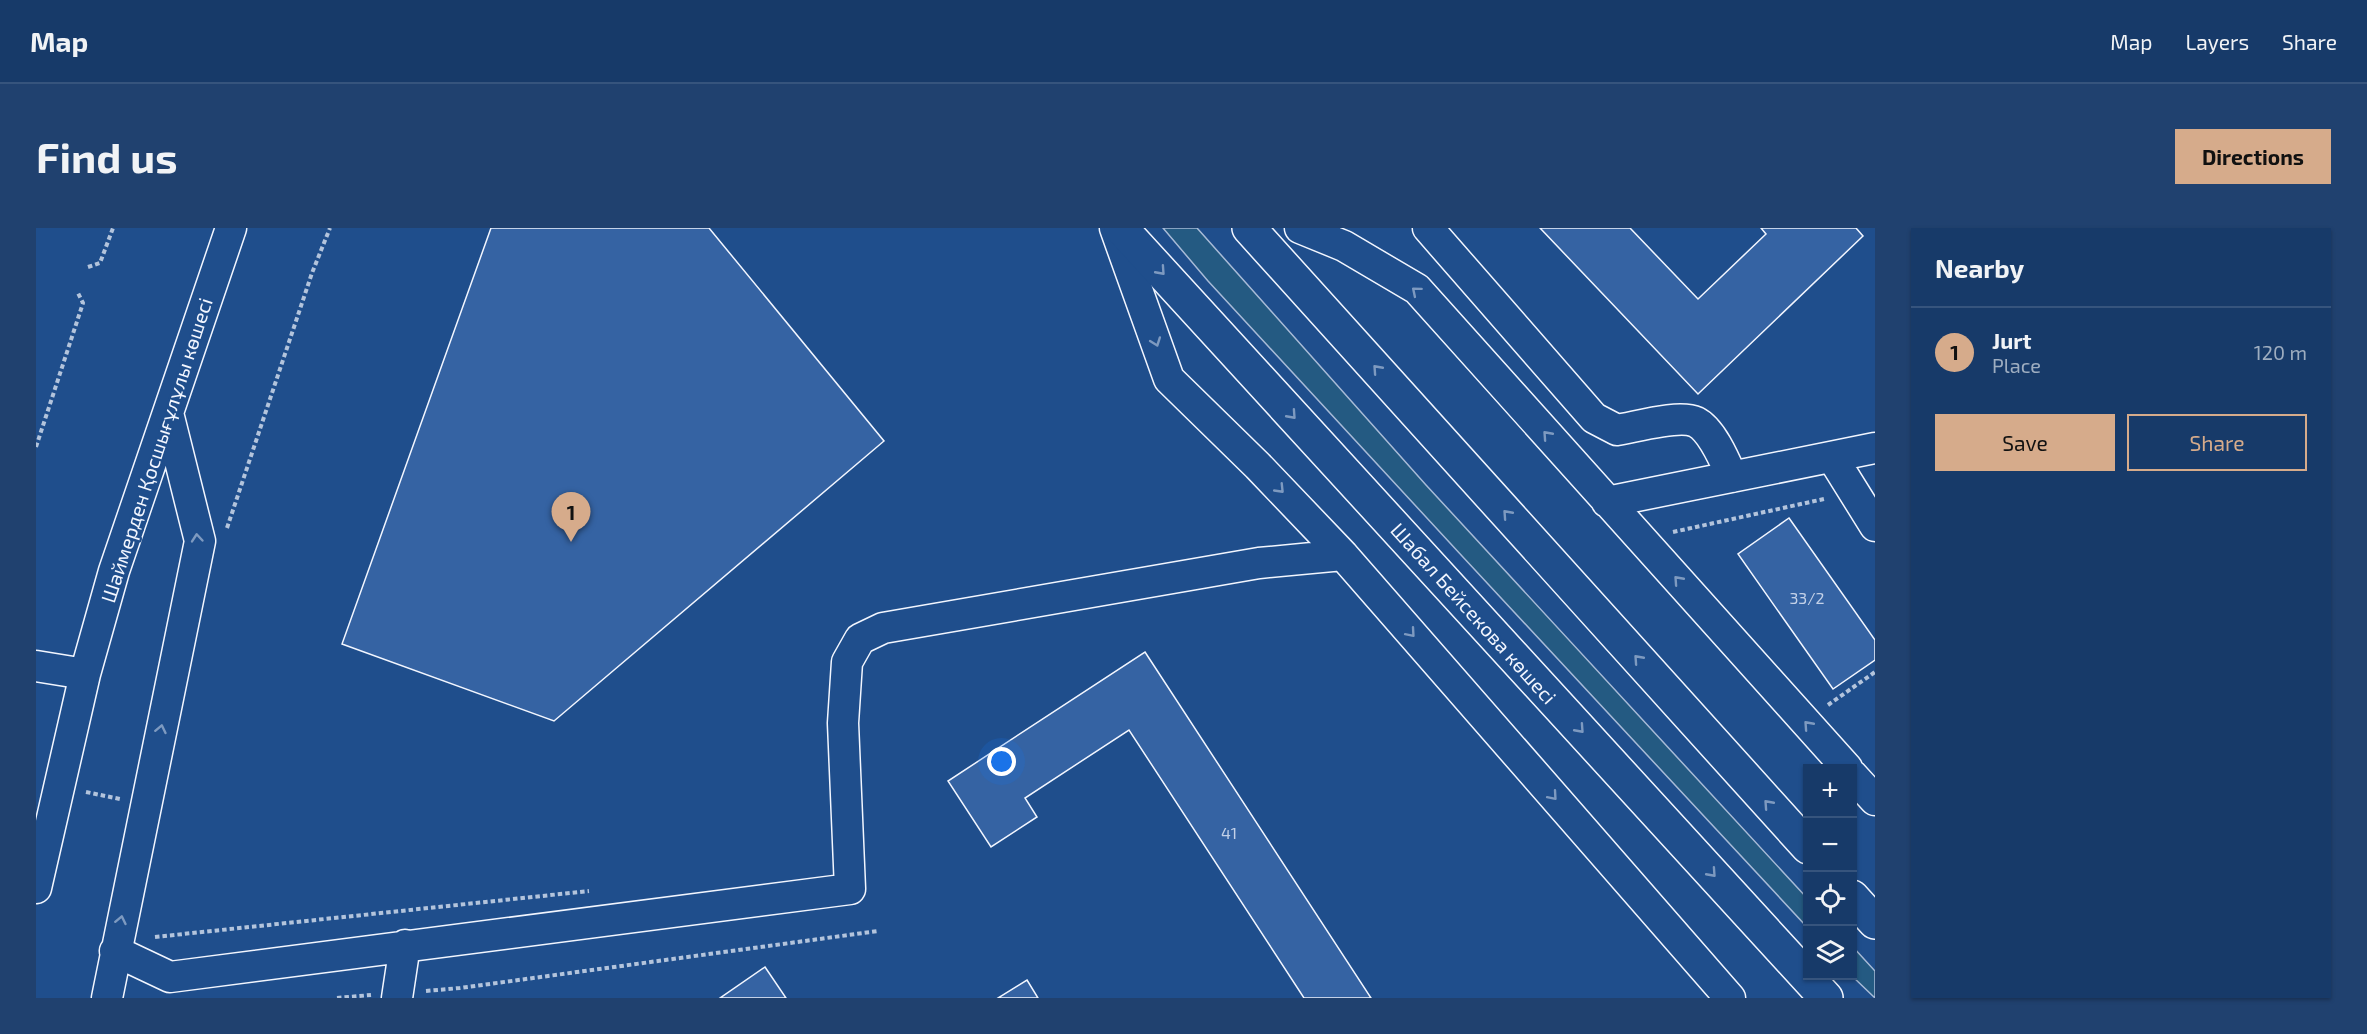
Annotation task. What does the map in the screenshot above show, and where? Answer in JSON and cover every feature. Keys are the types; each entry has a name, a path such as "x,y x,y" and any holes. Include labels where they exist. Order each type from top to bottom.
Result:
{"main road":[{"name":"Шабал Бейсекова көшесі","path":"1121,228 1826,998"},
{"path":"1249,228 1803,841"},
{"path":"1857,902 1875,922"}],"street":[{"name":"Шаймерден Қосшығұлұлы көшесі","path":"36,888 49,805 114,571 231,228"},
{"path":"1115,228 1169,379 1258,466 1343,555 1730,998"},
{"path":"1300,228 1344,246 1417,289 1843,764"},
{"path":"1428,228 1594,418 1617,430 1672,419 1696,422 1716,442 1732,477"},
{"path":"107,998 200,541 168,413"},
{"path":"1607,501 1875,448"},
{"path":"1832,457 1875,526"},
{"path":"115,951 170,977 850,889 843,723 847,662 860,639 883,628 1259,563 1343,555"},
{"path":"36,666 85,674"},
{"path":"1857,780 1875,800"},
{"path":"397,995 405,945"}],"path":[{"path":"88,267 100,263 113,228"},
{"path":"36,447 83,303 78,293"},
{"path":"1672,532 1854,492"},
{"path":"1828,705 1875,672"},
{"path":"49,805 145,804"},
{"path":"152,937 593,891"},
{"path":"337,998 397,995 460,988 878,931"}],"shaded area":[{"path":"1163,228 1197,228 1426,485 1803,894 1803,923 1462,556 1208,281"},
{"path":"1857,951 1875,971 1875,998 1856,980"}],"building":[{"path":"491,228 709,228 884,441 554,721 342,644"},
{"path":"1540,228 1630,228 1698,299 1766,234 1761,228 1856,228 1863,236 1698,394"},
{"path":"1789,518 1875,640 1875,660 1833,689 1738,554"},
{"path":"1145,652 1371,998 1304,998 1129,730 1025,798 1037,817 991,847 948,781"},
{"path":"765,967 786,998 720,998"},
{"path":"1027,980 1038,998 998,998"}],"place":[{"name":"Jurt","path":"571,542"}]}
